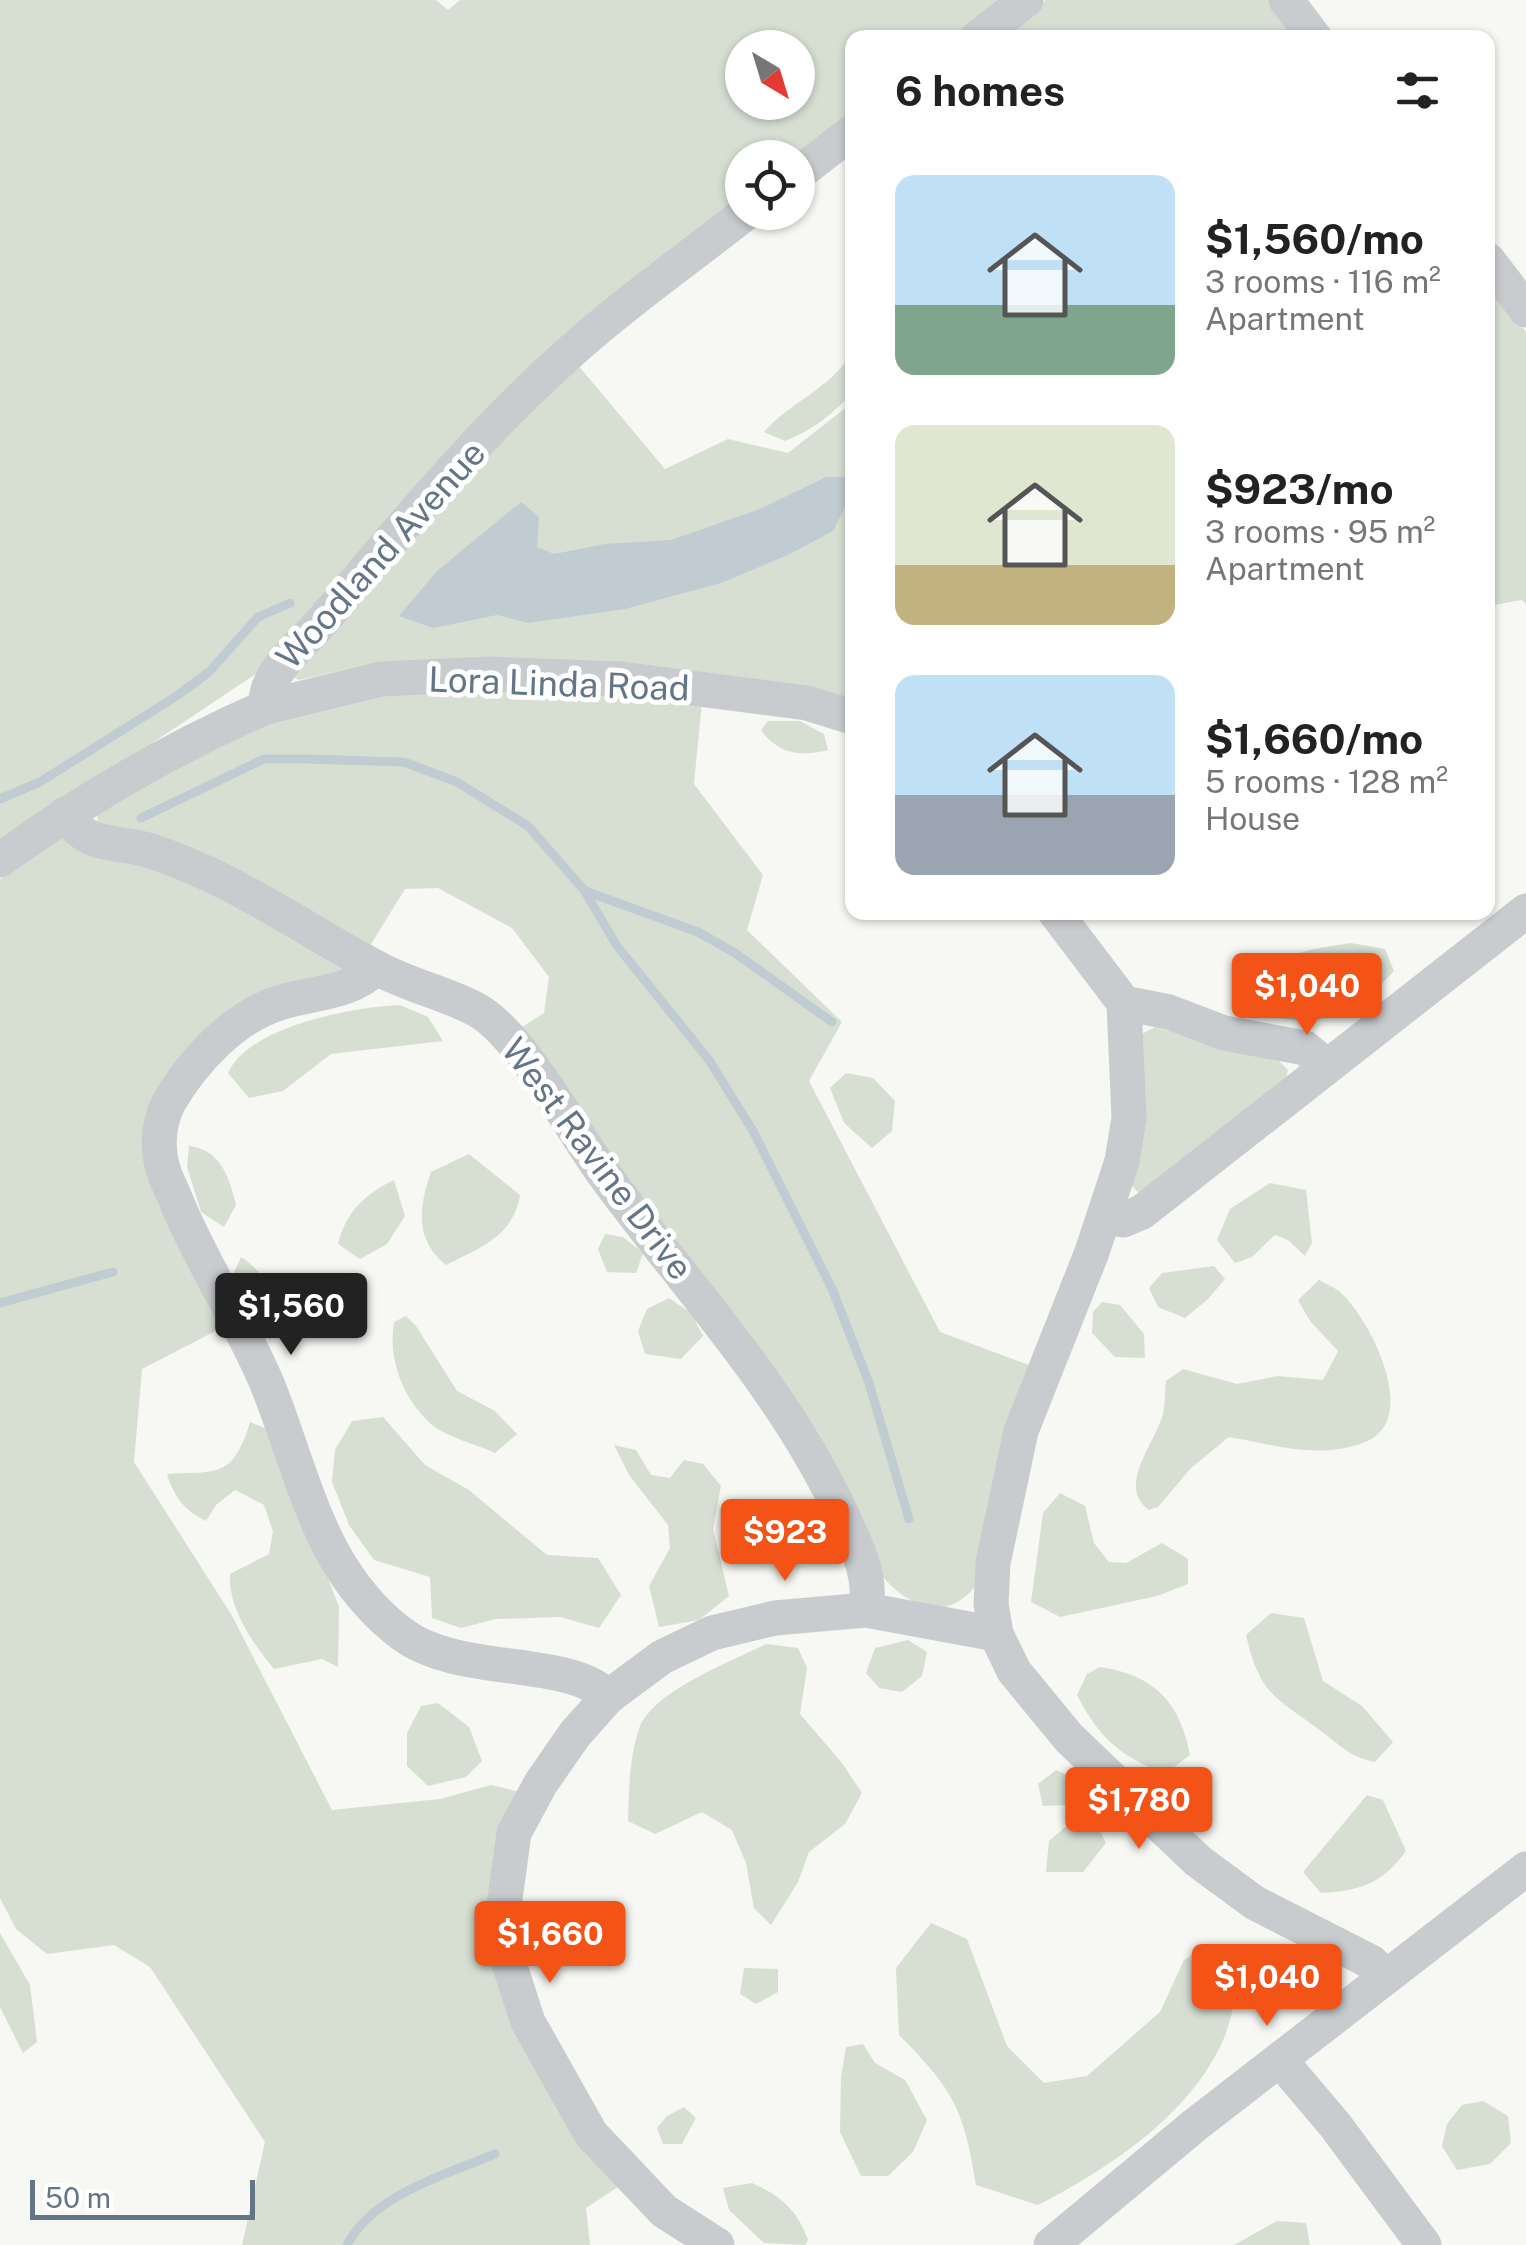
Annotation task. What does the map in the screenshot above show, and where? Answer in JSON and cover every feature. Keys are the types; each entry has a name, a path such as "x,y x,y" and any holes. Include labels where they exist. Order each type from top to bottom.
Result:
{"street":[{"path":"987,30 1026,0"},
{"path":"1286,0 1309,30"},
{"path":"815,161 845,137"},
{"name":"Woodland Avenue","path":"0,860 66,814 207,733 266,707 264,690 273,676 300,649 426,496 558,363 725,230"},
{"path":"1495,269 1526,310"},
{"name":"Lora Linda Road","path":"266,707 380,679 491,674 621,679 807,703 845,715"},
{"name":"West Ravine Drive","path":"66,814 76,831 95,841 149,850 230,883 376,968 478,1011 505,1033 603,1172 788,1412 820,1469 857,1550 868,1578 866,1610"},
{"path":"1105,1218 1123,1220 1142,1212 1526,912"},
{"path":"1061,920 1124,1003 1129,1118 1122,1162 1105,1218 1021,1431 993,1563 991,1604 996,1634 1014,1671 1069,1738 1198,1862 1255,1903 1371,1962 1386,1977"},
{"path":"376,968 364,980 323,995 280,1002 246,1015 198,1063 168,1104 159,1132 161,1163 193,1240 266,1382 340,1566 376,1612 405,1637 444,1655 582,1678 608,1697"},
{"path":"1124,1003 1169,1012 1224,1033 1306,1048 1326,1065"},
{"path":"717,2245 664,2211 591,2134 528,2022 500,1934 514,1833 574,1734 608,1697 662,1657 712,1633 775,1618 866,1610 996,1634"},
{"path":"1051,2245 1526,1869"},
{"path":"1280,2060 1335,2125 1424,2245"}],"shaded area":[{"path":"0,0 436,0 448,10 460,0 1005,0 965,30 845,30 845,122 815,145 815,140 725,140 725,219 257,673 0,845"},
{"path":"1046,0 1268,0 1292,30 1007,30"},
{"path":"1495,292 1526,332 1526,604 1522,600 1495,605"},
{"path":"845,362 845,400 829,415 785,441 764,432 784,413"},
{"path":"577,364 665,469 728,439 788,453 845,408 845,704 376,663 299,680 293,677 440,499"},
{"path":"826,477 845,477 845,507 833,531 721,583 625,609 528,623 497,615 433,628 399,616 437,571 521,502 539,517 537,547 554,554 605,544 671,540 760,509"},
{"path":"500,685 702,702 694,784 763,875 747,930 842,1022 809,1081 940,1332 1029,1365 980,1580 956,1603 943,1607 918,1604 881,1575 516,1031 544,1013 549,977 512,928 438,888 405,889 368,949 98,825 97,815 162,775 273,721 348,697 385,691"},
{"path":"768,721 800,721 824,734 828,750 799,753 783,749 761,730"},
{"path":"61,837 147,857 357,966 278,994 161,1102 227,1325 142,1369 134,1462 231,1614 332,1810 440,1799 491,1785 524,1793 490,1902 621,2185 586,2208 590,2245 242,2245 265,2142 150,1967 114,1945 47,1954 16,1929 0,1898 0,879"},
{"path":"1351,943 1385,949 1394,971 1363,1000 1334,1016 1319,1019 1259,1015 1251,994 1258,980 1279,961"},
{"path":"400,1005 428,1017 443,1041 331,1054 283,1091 249,1098 228,1073 239,1057 279,1031 330,1015"},
{"path":"1155,1027 1276,1058 1288,1070 1286,1079 1141,1195 1131,1185 1142,1034"},
{"path":"846,1073 873,1078 895,1101 892,1131 872,1148 844,1123 830,1088"},
{"path":"189,1146 209,1153 226,1175 236,1205 224,1227 201,1212 187,1167"},
{"path":"469,1154 520,1195 503,1231 446,1265 424,1233 424,1198 431,1172"},
{"path":"394,1180 405,1216 387,1244 360,1259 338,1244 341,1233 358,1205"},
{"path":"1270,1183 1306,1190 1312,1243 1305,1256 1288,1240 1275,1235 1252,1257 1235,1263 1217,1240 1230,1209"},
{"path":"605,1234 623,1237 643,1253 636,1273 607,1272 598,1249"},
{"path":"241,1257 268,1286 282,1325 270,1340 247,1315 233,1275"},
{"path":"1214,1266 1225,1279 1185,1318 1158,1307 1149,1288 1162,1273"},
{"path":"1319,1280 1339,1291 1351,1304 1376,1345 1390,1392 1389,1413 1382,1430 1365,1442 1331,1450 1297,1449 1229,1437 1191,1468 1158,1507 1149,1510 1136,1489 1137,1477 1163,1414 1166,1381 1183,1369 1237,1384 1278,1376 1323,1380 1338,1351 1310,1321 1298,1300"},
{"path":"669,1298 691,1313 703,1336 681,1359 645,1354 638,1331 647,1309"},
{"path":"1102,1302 1120,1305 1144,1334 1145,1358 1115,1357 1092,1333 1093,1312"},
{"path":"406,1316 457,1391 495,1411 517,1434 495,1453 436,1428 412,1401 399,1377 393,1350 394,1322"},
{"path":"383,1417 425,1465 469,1490 547,1555 598,1558 621,1595 599,1628 560,1617 496,1619 461,1628 432,1618 430,1577 374,1560 349,1525 332,1482 335,1450 352,1421"},
{"path":"250,1422 272,1431 339,1607 338,1667 322,1659 274,1669 250,1637 238,1612 230,1574 269,1554 273,1531 264,1505 235,1490 216,1505 206,1521 186,1508 167,1474 211,1471 229,1463 237,1454"},
{"path":"614,1445 636,1450 651,1475 670,1478 684,1460 703,1464 721,1486 713,1529 729,1596 699,1620 659,1627 649,1586 670,1548 668,1525 629,1475"},
{"path":"1060,1493 1085,1506 1094,1543 1109,1562 1126,1563 1162,1543 1188,1559 1188,1584 1157,1596 1060,1617 1031,1602 1043,1513"},
{"path":"1271,1613 1304,1618 1323,1681 1362,1706 1393,1742 1375,1762 1346,1750 1281,1702 1264,1683 1246,1635"},
{"path":"908,1640 927,1652 922,1676 902,1692 879,1688 866,1673 875,1648"},
{"path":"766,1644 798,1648 807,1668 800,1714 862,1793 845,1824 809,1852 798,1882 771,1925 754,1908 746,1863 732,1830 702,1812 655,1834 628,1821 633,1751 647,1715 659,1702 694,1679"},
{"path":"1100,1667 1136,1677 1162,1695 1179,1720 1190,1755 1165,1774 1112,1744 1077,1695 1087,1674"},
{"path":"438,1703 469,1727 482,1761 466,1777 428,1786 407,1766 407,1733 421,1706"},
{"path":"1056,1770 1074,1778 1066,1805 1043,1806 1038,1784"},
{"path":"1367,1795 1383,1800 1406,1851 1369,1884 1321,1893 1303,1872"},
{"path":"1069,1824 1097,1826 1106,1843 1083,1872 1046,1872 1049,1841"},
{"path":"931,1923 967,1939 1007,2046 1044,2083 1087,2076 1160,2012 1184,1960 1210,1944 1242,1950 1235,2001 1224,2038 1204,2075 1164,2120 1090,2176 1038,2205 976,2185 961,2118 953,2102 932,2071 899,2035 896,1968"},
{"path":"0,1933 30,1985 37,2042 23,2053 0,2007"},
{"path":"744,1968 778,1969 778,1992 756,2004 740,1994"},
{"path":"863,2044 875,2063 905,2080 927,2120 913,2152 888,2176 861,2176 840,2132 846,2047"},
{"path":"1483,2101 1508,2116 1511,2143 1490,2164 1457,2170 1442,2146 1447,2124 1462,2105"},
{"path":"684,2107 696,2118 682,2144 663,2144 657,2128 667,2116"},
{"path":"752,2183 780,2199 793,2212 808,2240 805,2245 764,2243 729,2210 723,2188"},
{"path":"1277,2221 1306,2223 1310,2245 1234,2245"}],"waterway":[{"path":"0,799 40,782 175,697 209,672 258,617 290,603"},
{"path":"141,818 264,759 307,759 404,762 457,782 528,826 584,890 617,946 709,1060 753,1131 833,1291 869,1383 909,1519"},
{"path":"585,891 698,932 735,953 832,1022"},
{"path":"0,1303 113,1272"},
{"path":"347,2245 359,2227 393,2199 495,2154"}]}
